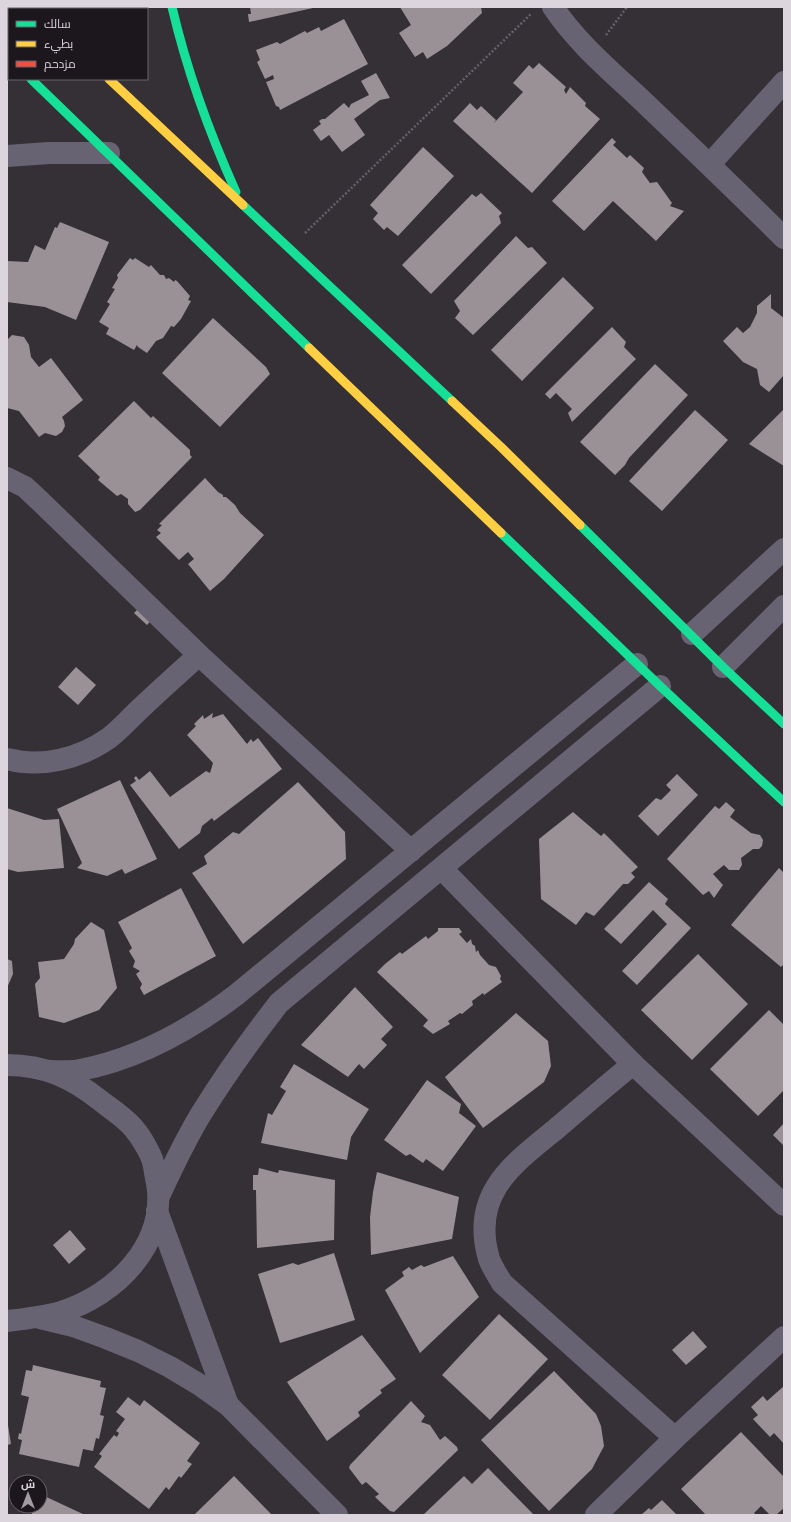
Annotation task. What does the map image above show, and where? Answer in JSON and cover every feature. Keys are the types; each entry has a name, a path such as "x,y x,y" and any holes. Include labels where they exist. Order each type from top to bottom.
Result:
{"street":[{"path":"172,7 183,54 199,104 218,154 240,202"},
{"path":"543,10 563,21 592,54 710,164 784,238"},
{"path":"32,80 660,686 784,802"},
{"path":"110,80 501,447 692,634 723,667 784,724"},
{"path":"710,164 784,82"},
{"path":"7,156 49,153 109,153"},
{"path":"7,478 25,487 199,655 411,851"},
{"path":"692,634 784,549"},
{"path":"723,667 784,606"},
{"path":"7,759 41,763 66,759 88,750 109,738 199,655"},
{"path":"7,1065 16,1065 50,1071 79,1070 110,1062 139,1052 190,1027 236,995 638,664"},
{"path":"7,1321 62,1312 88,1300 112,1285 131,1268 147,1246 156,1222 158,1203 179,1154 205,1108 251,1039 279,1004 660,686"},
{"path":"442,869 633,1064 784,1205"},
{"path":"633,1064 514,1163 497,1184 487,1208 485,1234 490,1260 502,1283 675,1438"},
{"path":"50,1071 81,1086 135,1130 153,1161 158,1203 228,1405"},
{"path":"38,1317 73,1326 138,1351 194,1381 228,1405 337,1515"},
{"path":"596,1515 675,1438 784,1337"}],"path":[{"path":"592,54 627,7"},
{"path":"289,249 543,10"}],"building":[{"path":"250,7 313,8 249,22 248,14 251,14"},
{"path":"400,7 481,7 482,13 447,46 427,59 423,52 415,57 399,33 411,25"},
{"path":"344,19 368,64 280,110 279,107 276,106 266,82 274,79 273,75 265,79 257,62 260,60 256,50 277,42 280,44 305,31 307,33 319,27 321,31"},
{"path":"539,63 566,87 564,90 566,94 570,87 586,103 585,106 600,119 532,193 453,121 470,103 477,110 481,106 496,120 494,123 523,92 513,83 529,65 533,69"},
{"path":"376,73 390,98 380,100 354,119 365,135 342,152 329,135 321,141 313,130 321,124 319,121 325,119 344,103 349,108 351,104 369,95 361,81"},
{"path":"612,138 616,142 613,145 627,158 630,155 644,168 642,172 650,183 657,182 672,203 670,206 684,211 656,241 613,201 584,231 552,201"},
{"path":"423,147 454,176 398,236 387,227 384,230 373,219 378,213 370,205"},
{"path":"481,193 502,213 499,216 501,223 431,294 402,265 472,194 476,197"},
{"path":"60,222 109,242 76,320 45,307 7,302 7,261 28,262 35,245 45,250 55,227 57,228"},
{"path":"516,236 528,248 532,247 547,263 473,335 455,318 460,311 454,301"},
{"path":"130,258 133,260 135,258 149,267 151,265 160,275 164,275 166,279 169,278 174,282 175,280 177,281 190,296 188,300 191,301 181,319 174,327 171,326 163,338 156,341 147,353 137,345 134,350 106,334 109,328 99,322 110,304 107,302 115,289 112,288 118,278 117,275"},
{"path":"563,277 594,308 522,381 491,350"},
{"path":"771,294 771,308 784,318 784,375 769,392 760,385 757,369 743,362 723,341 737,327 743,333 750,327 757,313 757,306"},
{"path":"213,318 266,367 270,374 220,427 162,373"},
{"path":"612,327 626,342 624,347 636,359 572,422 568,413 572,409 556,393 550,399 545,394"},
{"path":"12,335 24,337 29,345 31,357 39,367 51,358 83,400 62,417 65,426 62,432 56,436 45,433 39,437 19,411 7,408 7,340"},
{"path":"655,364 688,395 615,475 580,442"},
{"path":"134,401 151,418 153,416 190,450 190,455 192,457 140,510 135,512 128,504 128,499 121,494 117,496 98,480 100,477 78,456"},
{"path":"784,409 784,466 749,444"},
{"path":"695,410 728,440 662,511 629,481"},
{"path":"205,478 218,492 223,495 223,497 226,497 235,505 240,513 264,535 224,579 210,591 188,564 194,559 188,552 179,560 156,537 161,533 157,530 162,525 159,524"},
{"path":"141,606 154,617 147,625 134,613"},
{"path":"76,667 96,685 78,705 58,687"},
{"path":"213,713 212,718 223,714 247,744 251,739 253,742 258,738 282,769 214,821 212,818 202,826 200,833 179,849 130,785 136,781 134,778 136,776 139,780 150,771 170,797 206,771 210,773 213,763 187,735 196,726 194,724 203,715 204,719"},
{"path":"677,774 698,795 658,836 638,816 656,798 661,800 671,790 666,785"},
{"path":"120,780 157,859 125,874 122,869 107,876 77,868 82,863 57,809"},
{"path":"298,782 345,832 346,859 243,944 192,873 207,864 204,856 233,832 239,834"},
{"path":"726,802 735,810 730,817 751,833 760,835 763,840 762,846 759,849 753,849 741,858 742,865 739,870 729,870 724,865 713,874 723,885 714,898 709,891 703,895 667,859 715,806 719,809"},
{"path":"7,808 44,820 59,819 64,868 18,872 7,869"},
{"path":"573,812 601,836 604,833 638,867 631,873 635,877 628,884 623,884 594,916 586,912 576,925 541,899 539,839"},
{"path":"779,868 784,873 784,964 781,967 731,925"},
{"path":"649,882 668,899 665,904 691,928 637,985 622,971 667,924 653,910 621,944 604,929"},
{"path":"181,888 216,956 144,995 140,988 142,984 136,974 140,971 133,967 135,961 129,951 132,948 118,922"},
{"path":"91,922 104,930 117,988 99,1010 64,1023 39,1017 35,984 40,978 38,962 64,959 74,944 75,939"},
{"path":"438,928 459,928 462,932 459,934 467,943 471,939 472,944 475,946 476,952 478,950 480,955 489,965 496,967 501,976 500,979 502,982 484,995 483,993 472,1001 473,1005 462,1014 460,1013 448,1021 450,1024 433,1034 423,1026 428,1020 377,972 400,952 402,954 426,936 428,939 438,931"},
{"path":"698,954 748,1004 692,1060 641,1010"},
{"path":"7,959 12,961 13,974 7,988"},
{"path":"355,987 393,1027 381,1039 387,1045 364,1069 359,1064 348,1077 301,1045"},
{"path":"769,1010 784,1025 784,1090 758,1116 710,1069"},
{"path":"516,1013 548,1041 551,1066 544,1082 483,1128 445,1077"},
{"path":"294,1064 369,1109 351,1137 347,1160 261,1143 268,1113 272,1115 286,1091 280,1087"},
{"path":"427,1080 461,1104 459,1113 476,1126 443,1171 426,1159 423,1163 410,1154 406,1156 384,1140"},
{"path":"784,1123 784,1146 773,1135"},
{"path":"259,1168 278,1173 279,1170 335,1180 334,1240 257,1248 256,1190 253,1190 253,1175 258,1175"},
{"path":"377,1172 459,1197 452,1239 371,1255 370,1217"},
{"path":"70,1230 86,1249 69,1264 53,1245"},
{"path":"334,1253 355,1320 280,1343 258,1274 293,1263 298,1265"},
{"path":"453,1256 479,1297 420,1353 385,1290 404,1276 402,1272 409,1267 412,1270 421,1265 424,1267"},
{"path":"499,1314 548,1359 490,1420 442,1375"},
{"path":"693,1331 707,1347 686,1365 672,1350"},
{"path":"362,1335 396,1379 380,1390 382,1393 358,1412 360,1416 327,1441 287,1382"},
{"path":"33,1365 101,1381 100,1387 106,1388 100,1415 104,1416 99,1439 96,1438 93,1451 83,1449 79,1467 19,1454 22,1440 18,1439 19,1433 21,1434 29,1397 21,1395 26,1370 32,1371"},
{"path":"554,1371 596,1414 601,1426 604,1446 592,1469 549,1511 481,1440"},
{"path":"784,1386 784,1444 774,1433 770,1437 753,1419 758,1415 751,1407 763,1396 767,1401"},
{"path":"128,1397 140,1406 144,1400 200,1443 187,1461 192,1464 181,1478 179,1476 169,1490 166,1487 149,1509 94,1467 102,1456 99,1454 114,1435 117,1437 119,1433 116,1431 125,1419 116,1412"},
{"path":"411,1401 425,1416 421,1422 430,1425 440,1440 445,1436 457,1447 458,1450 394,1512 390,1511 375,1497 379,1494 366,1482 362,1485 349,1468 350,1465"},
{"path":"7,1419 11,1444 7,1445"},
{"path":"741,1432 784,1477 784,1508 776,1515 770,1515 761,1506 754,1513 756,1515 706,1515 681,1489"},
{"path":"488,1468 534,1515 423,1515 464,1476 472,1484"},
{"path":"234,1476 272,1515 194,1515"},
{"path":"48,1498 85,1515 32,1515 48,1514"},
{"path":"662,1500 677,1515 641,1515 649,1508 651,1510"}],"traffic: fast":[{"path":"172,7 192,78 217,147 236,192"},
{"path":"32,80 309,348"},
{"path":"243,205 452,401"},
{"path":"580,525 723,667 784,724"},
{"path":"501,533 660,686 784,802"}],"traffic: slow":[{"path":"110,80 243,205"},
{"path":"309,348 501,533"},
{"path":"452,401 580,525"}]}
